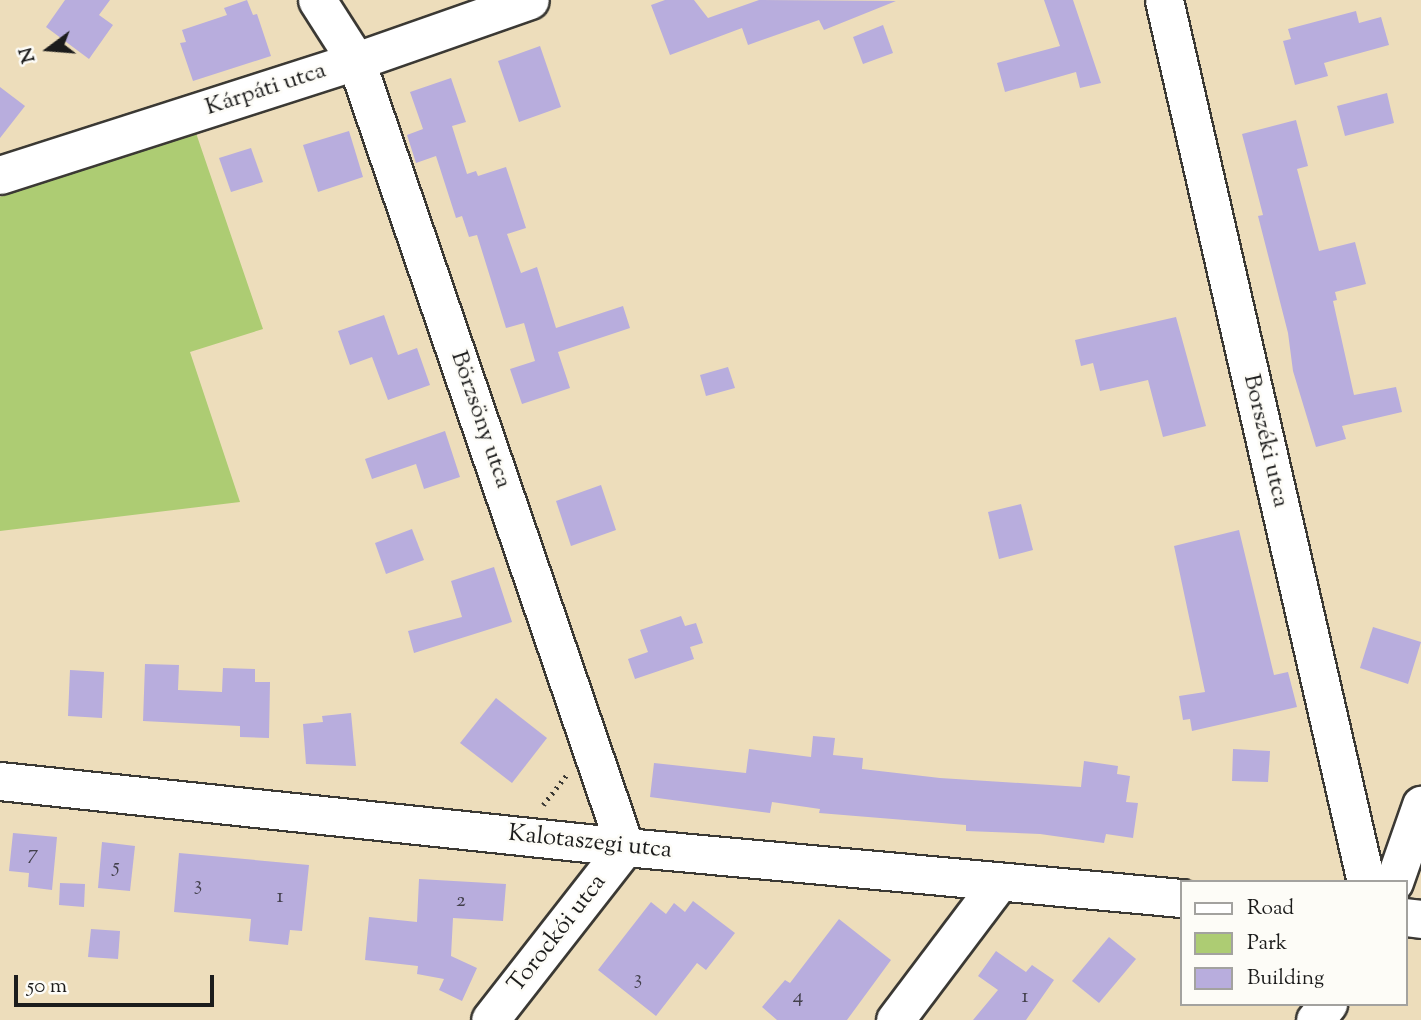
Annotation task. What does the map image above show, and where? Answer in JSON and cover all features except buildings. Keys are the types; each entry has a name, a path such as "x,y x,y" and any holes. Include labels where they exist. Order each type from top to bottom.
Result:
{"street":[{"name":"Börzsöny utca","path":"317,0 356,61 625,847"},
{"name":"Kárpáti utca","path":"0,175 356,61 530,0"},
{"name":"Borszéki utca","path":"1164,0 1366,880"},
{"name":"Kalotaszegi utca","path":"0,781 625,847 1180,898"},
{"path":"1395,880 1421,805"},
{"name":"Torockói utca","path":"490,1020 625,847"},
{"path":"895,1020 999,882"},
{"path":"1315,1020 1326,1006"}],"green space":[{"path":"196,133 263,329 190,352 240,502 0,531 0,197"}]}
